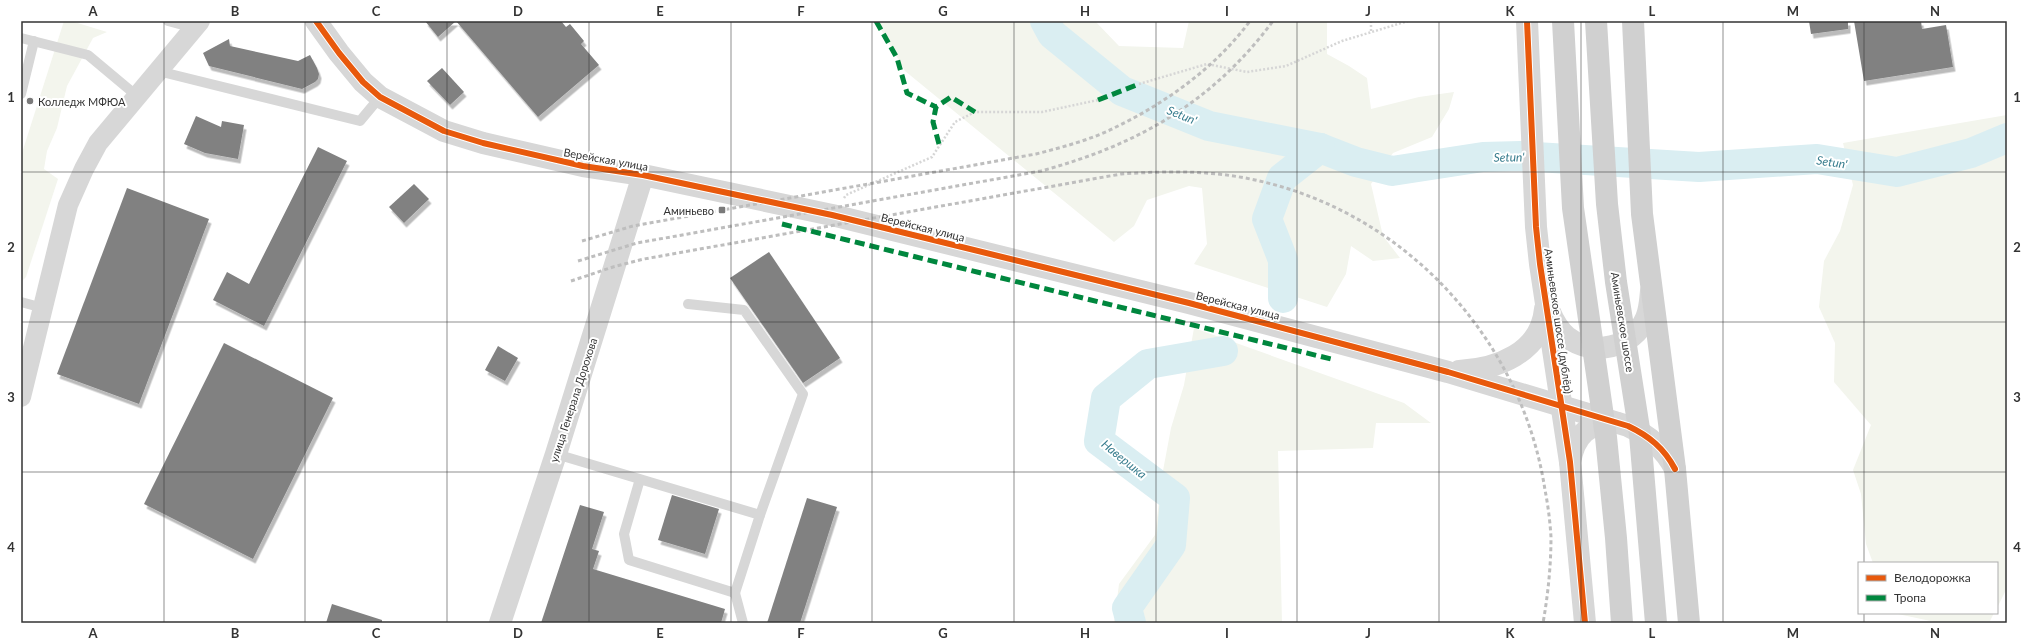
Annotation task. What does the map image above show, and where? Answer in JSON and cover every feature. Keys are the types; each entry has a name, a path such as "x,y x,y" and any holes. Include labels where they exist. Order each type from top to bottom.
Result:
{"main road":[{"path":"1563,21 1573,208 1606,437 1622,623"},
{"name":"Аминьевское шоссе","path":"1596,21 1607,204 1616,282 1640,435 1656,623"},
{"path":"1633,21 1642,214 1675,469 1689,623"}],"street":[{"name":"Верейская улица","path":"316,21 339,53 363,82 380,97 444,130 483,143 583,166 643,176 832,215 1211,309 1448,372 1561,405 1617,423 1642,433 1658,444 1668,456 1675,469"},
{"name":"Аминьевское шоссе (дублёр)","path":"1527,21 1528,88 1536,227 1570,462 1586,623"},
{"path":"21,397 68,205 84,169 98,143 197,24"},
{"name":"улица Генерала Дорохова","path":"500,623 556,454 643,176"},
{"path":"1546,304 1554,322 1567,337 1586,346 1606,348 1625,341 1640,328 1649,310 1651,290"},
{"path":"1448,372 1476,370 1497,365 1519,355 1539,331 1544,318 1546,304"},
{"path":"1570,462 1573,447 1585,431 1601,424 1617,423"}],"lane":[{"path":"168,21 197,24"},
{"path":"21,38 88,55 137,96"},
{"path":"21,94 34,41"},
{"path":"158,71 360,121 380,97"},
{"path":"21,302 43,308"},
{"path":"688,304 744,310 803,394 734,593 743,623"},
{"path":"556,454 760,515"},
{"path":"640,479 624,534 629,560 734,593"}],"path":[{"path":"1371,21 1371,32"},
{"path":"1139,84 1207,64 1247,72 1286,66 1342,41 1408,21"},
{"path":"832,215 846,195 932,157 954,122 975,112 1042,112 1098,100"}],"shaded area":[{"path":"64,21 71,21 107,32 93,38 67,86 57,128 47,151 44,169 58,179 26,277 21,282 21,156"},
{"path":"876,21 1095,21 1119,46 1183,48 1189,21 1327,21 1327,54 1367,78 1371,109 1419,97 1454,92 1449,109 1432,137 1393,153 1371,184 1383,236 1400,258 1373,261 1351,246 1346,274 1327,307 1194,264 1207,244 1202,188 1189,186 1147,200 1134,226 1114,242 905,71"},
{"path":"2007,115 2007,588 1998,606 1998,562 1873,562 1866,544 1861,494 1853,470 1871,425 1834,382 1835,343 1819,307 1824,261 1840,231 1853,185 1843,143"},
{"path":"1194,328 1404,403 1431,423 1376,423 1373,448 1278,451 1282,623 1114,623 1119,584 1155,535 1162,476 1171,428 1184,385"},
{"path":"1898,614 1994,614 1990,621 1940,623"}],"building":[{"path":"425,21 456,21 438,37"},
{"path":"456,21 561,21 566,27 570,24 584,41 581,44 599,65 538,117"},
{"path":"1809,21 1848,21 1848,29 1811,34"},
{"path":"1854,21 1921,21 1922,29 1946,25 1953,67 1864,81"},
{"path":"229,39 230,46 298,61 310,55 319,74 318,79 302,89 209,66 203,53"},
{"path":"442,68 464,92 450,105 427,81"},
{"path":"196,116 221,127 222,121 244,125 238,159 205,153 184,144"},
{"path":"318,147 347,161 264,326 213,300 227,272 249,284"},
{"path":"414,184 429,199 404,223 389,207"},
{"path":"127,188 209,219 139,404 57,374"},
{"path":"769,252 840,358 803,383 730,278"},
{"path":"224,343 333,398 253,559 144,504"},
{"path":"498,346 518,358 505,381 485,370"},
{"path":"672,495 719,509 705,554 658,540"},
{"path":"807,498 837,507 800,623 767,623"},
{"path":"580,505 604,512 592,549 599,551 593,569 725,609 721,623 541,623"},
{"path":"332,604 382,620 382,623 326,623"}],"waterway":[{"name":"Setun'","path":"1045,21 1052,34 1122,91 1209,126 1320,148 1356,162 1392,171 1483,157 1521,156 1699,167 1817,159 1897,172 1971,153 2007,138"},
{"name":"Навершка","path":"1283,298 1283,260 1267,219 1282,178 1320,148"},
{"name":"Навершка","path":"1131,623 1127,608 1171,545 1175,498 1099,441 1106,398 1148,364 1223,351"}],"railway":[{"path":"582,241 633,226 1036,154 1076,143 1114,128 1171,95 1222,54 1250,21"},
{"path":"578,261 637,243 1041,171 1076,160 1141,134 1198,98 1225,75 1249,50 1273,21"},
{"path":"571,281 613,267 644,259 1121,174 1155,172 1221,174 1255,180 1310,196 1360,221 1407,252 1448,290 1483,334 1511,382 1532,435 1549,513 1551,537 1550,558 1548,591 1543,623"}],"marked path":[{"path":"876,21 897,58 907,93 936,107"},
{"path":"1098,100 1139,84"},
{"path":"939,144 933,122 936,107 951,97 975,112"},
{"path":"782,224 1331,359"}],"cycle path":[{"path":"316,21 339,53 363,82 380,97 444,131 483,143 583,166 643,175 832,215 1189,303 1448,372 1628,426 1643,434 1655,443 1666,455 1675,469"},
{"path":"1527,21 1536,227 1540,264 1570,462 1585,623"}],"place":[{"name":"Колледж МФЮА","path":"30,101"},
{"name":"Аминьево","path":"722,210"}]}
